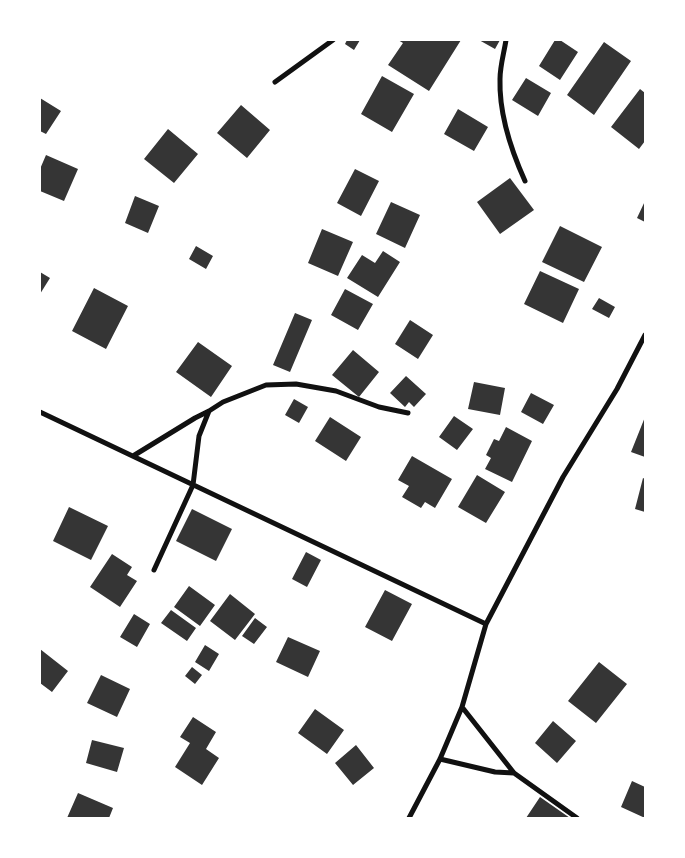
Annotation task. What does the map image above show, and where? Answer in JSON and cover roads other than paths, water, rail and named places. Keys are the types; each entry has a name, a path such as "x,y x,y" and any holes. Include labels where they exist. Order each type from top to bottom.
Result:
{"street":[{"path":"275,82 332,40"},
{"path":"506,40 500,78 504,116 525,181"},
{"path":"409,818 440,759 462,707 486,624 563,477 617,389 645,335"},
{"path":"133,456 223,402 266,385 296,384 336,391 379,407 408,413"},
{"path":"154,570 192,485 199,436 209,411"},
{"path":"40,412 486,624"},
{"path":"462,707 514,773 577,818"},
{"path":"440,759 495,772 514,773"}]}
